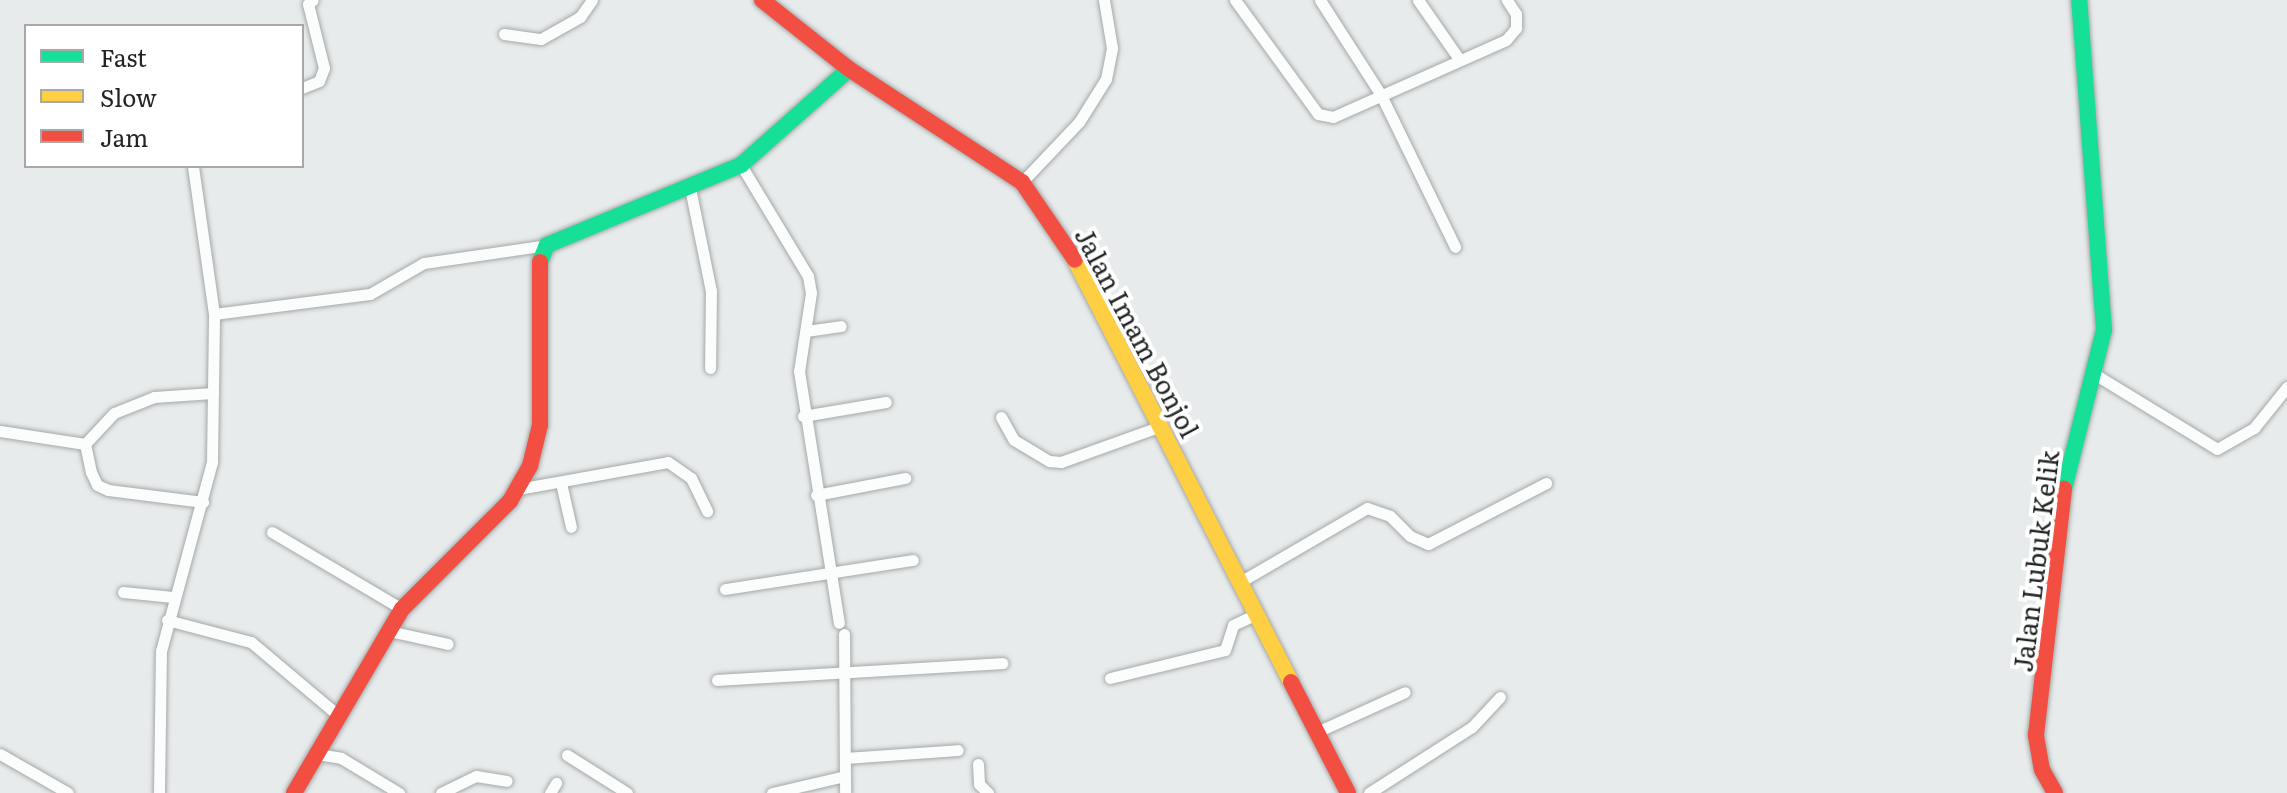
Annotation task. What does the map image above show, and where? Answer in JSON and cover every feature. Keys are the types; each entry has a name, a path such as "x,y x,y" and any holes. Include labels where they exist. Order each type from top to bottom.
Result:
{"street":[{"path":"304,87 319,81 324,68 308,4 313,0"},
{"path":"504,34 541,39 580,17 592,0"},
{"name":"Jalan Imam Bonjol","path":"762,0 849,69 1022,182 1075,259 1319,731 1348,793"},
{"path":"1022,182 1079,122 1106,79 1112,48 1104,0"},
{"path":"1235,0 1318,114 1333,117 1506,40 1516,28 1516,14 1507,0"},
{"path":"1320,0 1381,95 1455,247"},
{"path":"1418,0 1459,59"},
{"name":"Jalan Lubuk Kelik","path":"2055,793 2042,770 2036,735 2066,474 2096,375 2104,311 2079,0"},
{"path":"294,793 402,609 518,489 538,443 540,263 547,245 558,236 690,188 741,165 849,69"},
{"path":"741,165 808,276 811,293 799,371 803,416 841,629 846,675 845,793"},
{"path":"159,793 161,651 173,597 203,502 212,462 214,314 193,168"},
{"path":"690,188 711,291 710,368"},
{"path":"214,314 370,294 424,263 547,245"},
{"path":"806,331 841,326"},
{"path":"2096,375 2217,449 2254,428 2287,387"},
{"path":"85,444 114,413 154,397 213,393"},
{"path":"803,416 886,402"},
{"path":"1001,417 1014,440 1049,461 1061,462 1161,426"},
{"path":"0,431 85,444"},
{"path":"85,444 97,485 133,495 203,502"},
{"path":"518,489 674,463 691,478 707,511"},
{"path":"816,495 905,478"},
{"path":"561,483 571,527"},
{"path":"1240,582 1367,508 1390,516 1410,536 1428,544 1546,483"},
{"path":"272,532 402,609"},
{"path":"725,589 913,560"},
{"path":"123,592 173,597"},
{"path":"1110,678 1225,650 1233,625 1257,614"},
{"path":"167,620 251,642 339,716"},
{"path":"389,631 448,644"},
{"path":"717,680 846,675 1002,663"},
{"path":"1319,731 1405,692"},
{"path":"1369,793 1472,727 1500,697"},
{"path":"845,758 958,750"},
{"path":"0,754 68,793"},
{"path":"317,754 341,758 399,793"},
{"path":"567,755 627,793"},
{"path":"978,764 979,784 988,793"},
{"path":"441,793 476,776 507,781"},
{"path":"772,793 845,776"}],"traffic: fast":[{"path":"2064,489 2104,330 2079,0"},
{"path":"540,262 547,245 741,165 849,69"}],"traffic: slow":[{"path":"1075,260 1291,682"}],"traffic: jam":[{"path":"762,0 849,69 1022,182 1075,260"},
{"path":"294,793 402,609 510,501 530,466 540,425 540,262"},
{"path":"2055,793 2042,770 2036,735 2064,489"},
{"path":"1291,682 1348,793"}]}
